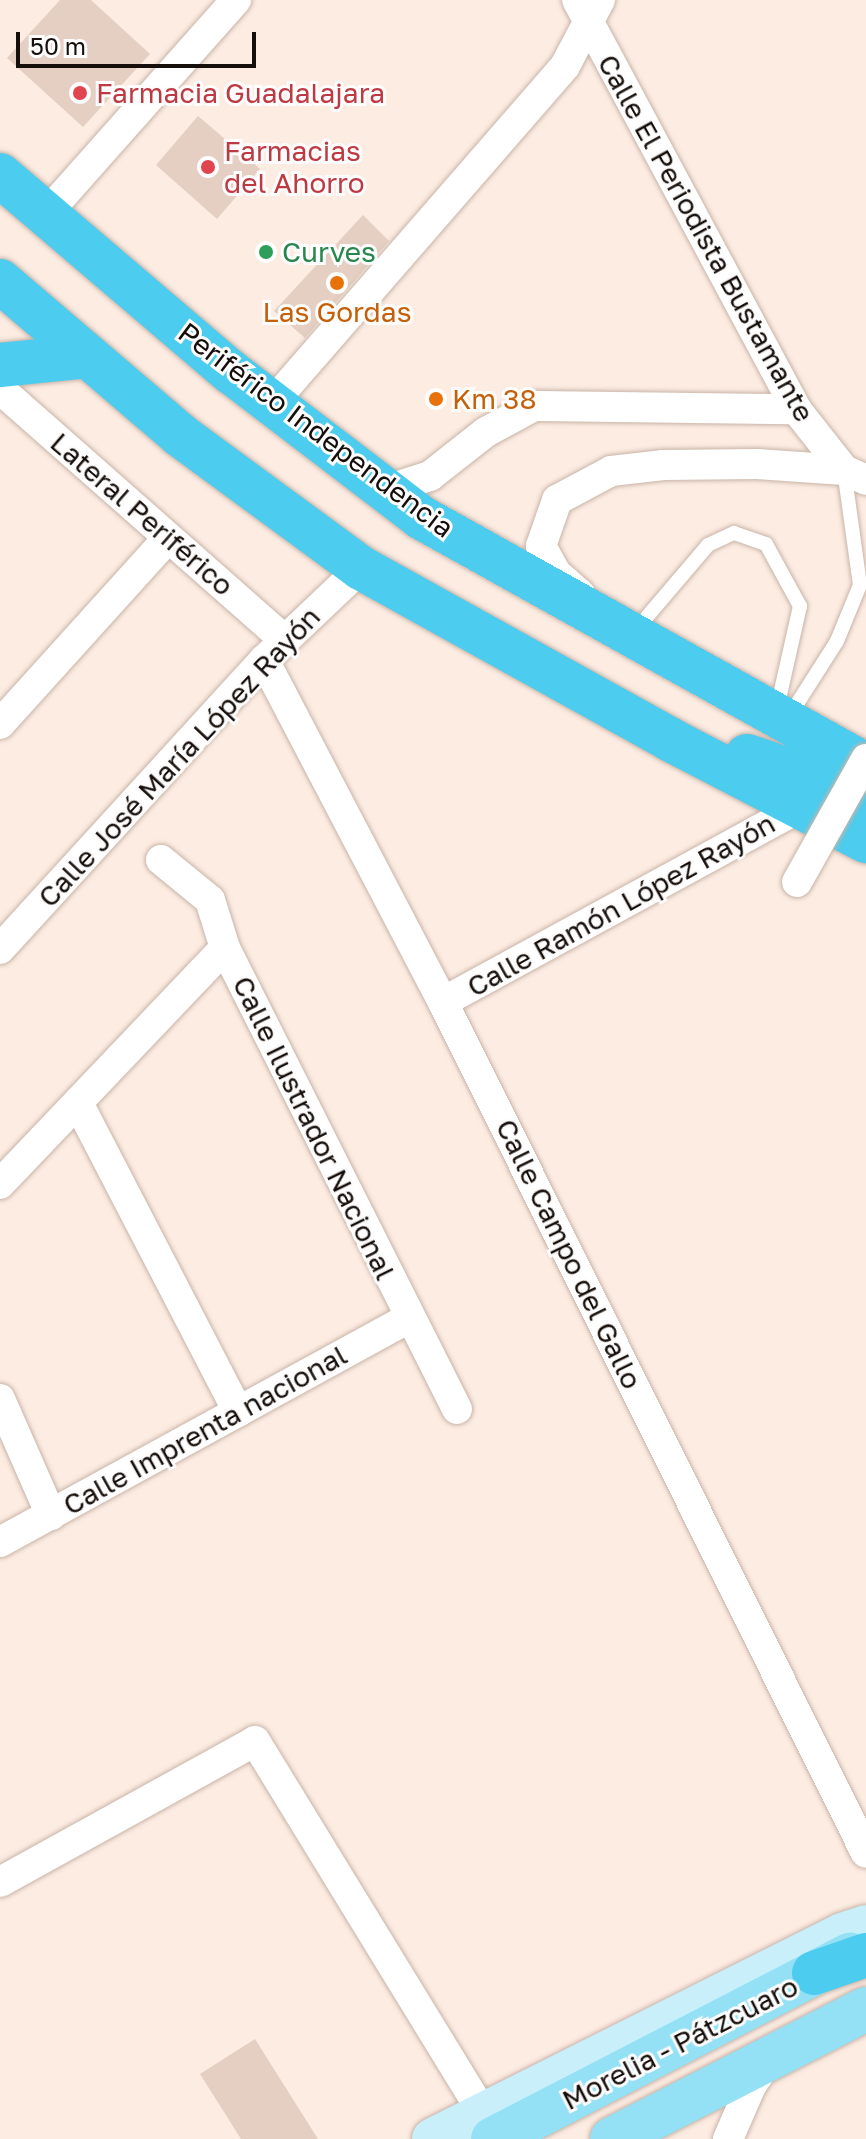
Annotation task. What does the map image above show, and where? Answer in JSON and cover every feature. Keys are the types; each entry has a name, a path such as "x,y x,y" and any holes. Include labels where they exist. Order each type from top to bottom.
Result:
{"highway":[{"name":"Periférico Independencia","path":"0,175 231,372 422,518 780,719 866,762"},
{"path":"0,281 180,435 361,568 671,740 866,841"},
{"path":"4,394 88,356"},
{"path":"671,740 690,740 741,754 825,782 866,803"},
{"path":"814,1973 866,1955"}],"main road":[{"name":"Morelia - Pátzcuaro","path":"491,2130 866,1947"},
{"path":"612,2139 865,2010"}],"street":[{"path":"47,213 236,0"},
{"path":"273,402 565,66 587,7"},
{"name":"Calle El Periodista Bustamante","path":"587,7 796,409 855,475"},
{"name":"Lateral Periférico","path":"4,394 167,539 274,649"},
{"path":"386,490 430,476 486,432 534,406 796,409"},
{"path":"631,635 556,573 541,546 557,500 611,471 664,465 757,464 855,475"},
{"path":"0,724 167,539"},
{"name":"Calle José María López Rayón","path":"0,949 274,649 361,568"},
{"name":"Calle Campo del Gallo","path":"274,649 443,1002 866,1853"},
{"path":"797,882 866,762"},
{"name":"Calle Ramón López Rayón","path":"443,1002 800,807"},
{"name":"Calle Ilustrador Nacional","path":"161,860 210,900 225,948 457,1409"},
{"path":"0,1183 225,948"},
{"path":"78,1103 238,1412"},
{"name":"Calle Imprenta nacional","path":"0,1542 409,1318"},
{"path":"0,1399 51,1515"},
{"path":"0,1882 255,1741 491,2130"},
{"path":"433,2139 491,2130 842,1934 866,1926"},
{"path":"728,2139 751,2086 770,2057"}],"lane":[{"path":"780,719 837,641 860,585 855,475"},
{"path":"631,635 708,545 734,533 766,544 800,606 780,719"}],"building":[{"name":"Farmacia Guadalajara","path":"60,0 91,0 150,54 83,127 7,58"},
{"name":"Farmacias del Ahorro","path":"198,116 260,169 217,219 156,165"},
{"name":"Las Gordas","path":"363,215 389,241 305,338 274,311"},
{"path":"255,2039 318,2139 241,2139 200,2074"}],"place":[{"name":"Farmacia Guadalajara","path":"80,93"},
{"name":"Farmacias del Ahorro","path":"208,167"},
{"name":"Curves","path":"266,252"},
{"name":"Las Gordas","path":"337,283"},
{"name":"Km 38","path":"436,399"}]}
